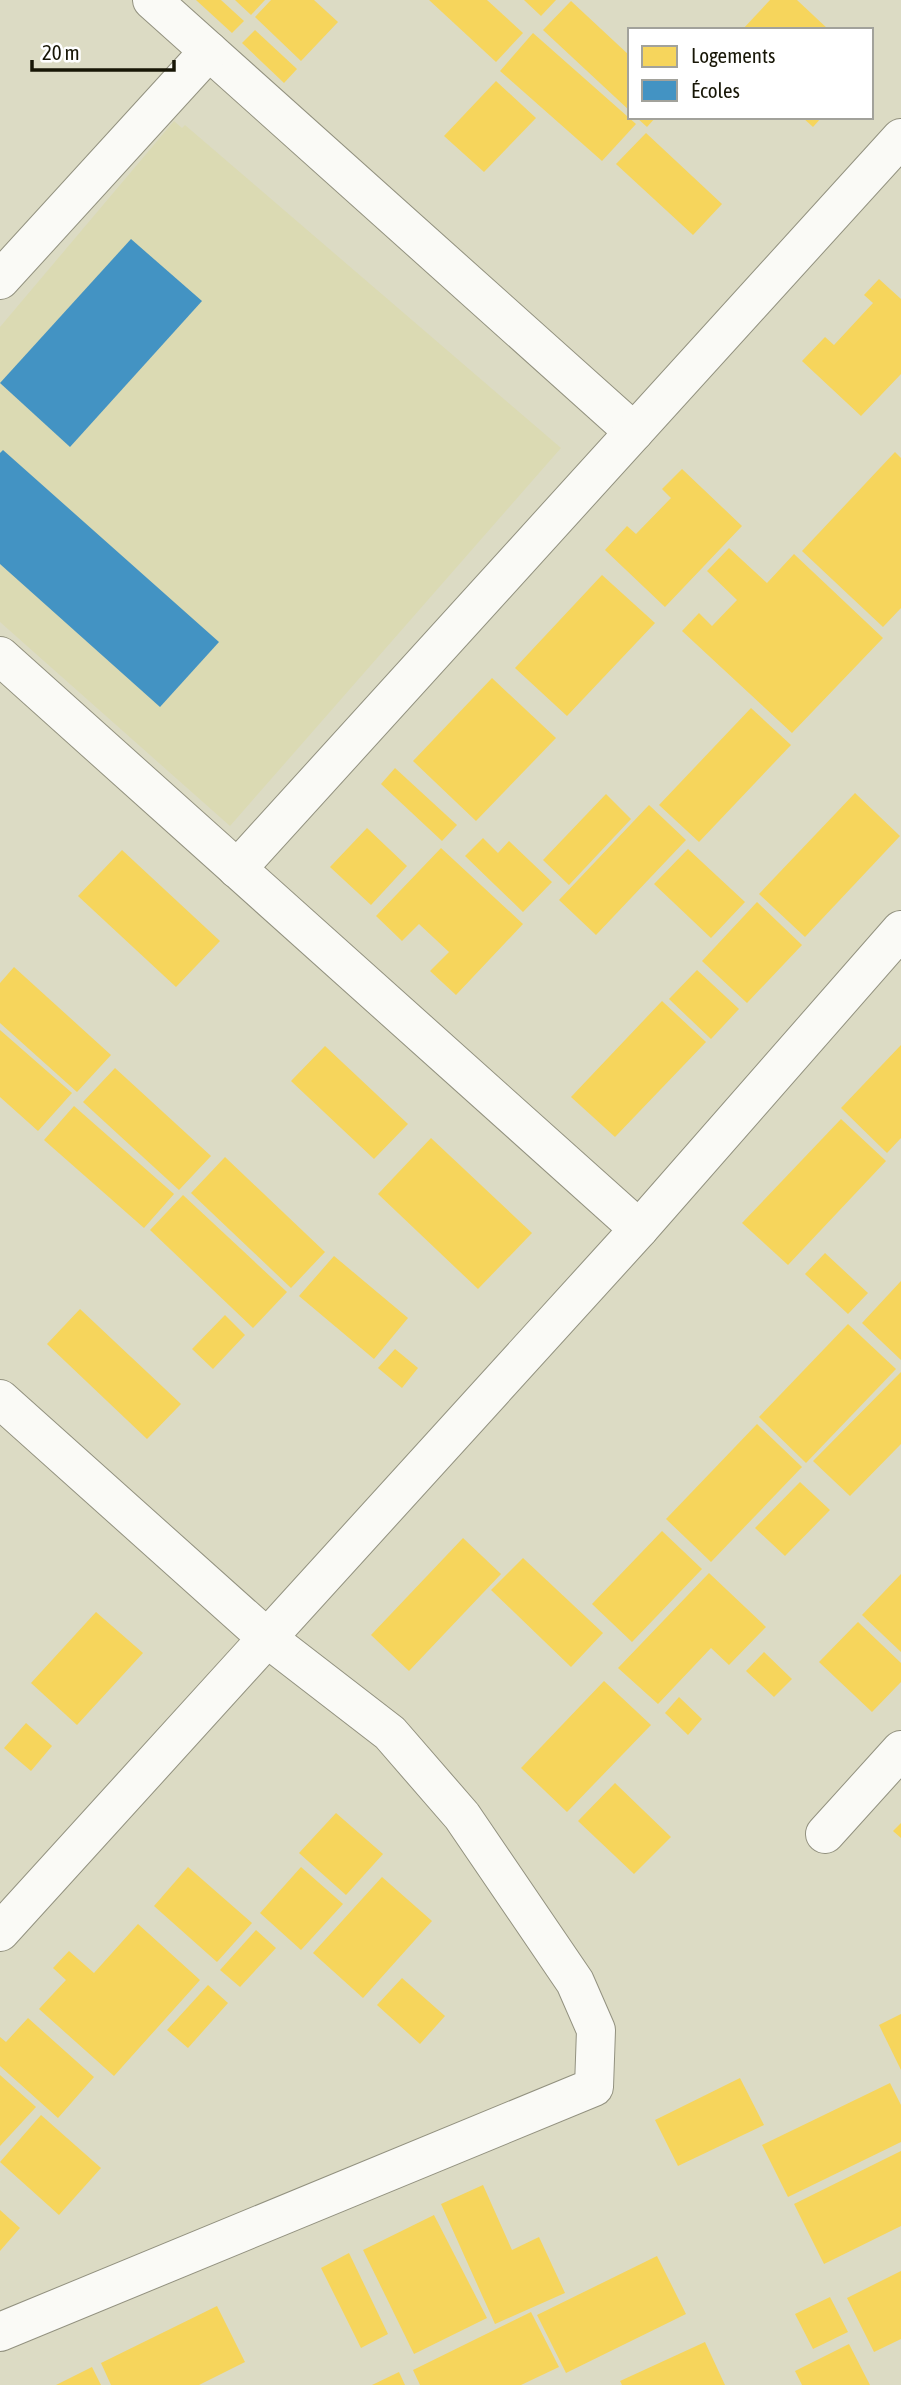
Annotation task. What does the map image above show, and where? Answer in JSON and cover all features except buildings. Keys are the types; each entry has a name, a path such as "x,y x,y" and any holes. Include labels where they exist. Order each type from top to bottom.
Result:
{"street":[{"path":"152,0 634,432"},
{"path":"0,280 209,51"},
{"path":"237,869 901,138"},
{"path":"0,656 639,1229"},
{"path":"0,1932 639,1229 901,930"},
{"path":"0,1398 267,1638 390,1733 462,1816 575,1982 596,2030 594,2087 0,2332"},
{"path":"825,1834 901,1751"}],"shaded area":[{"path":"174,121 182,128 185,125 561,448 230,826 0,622 0,327"}]}
